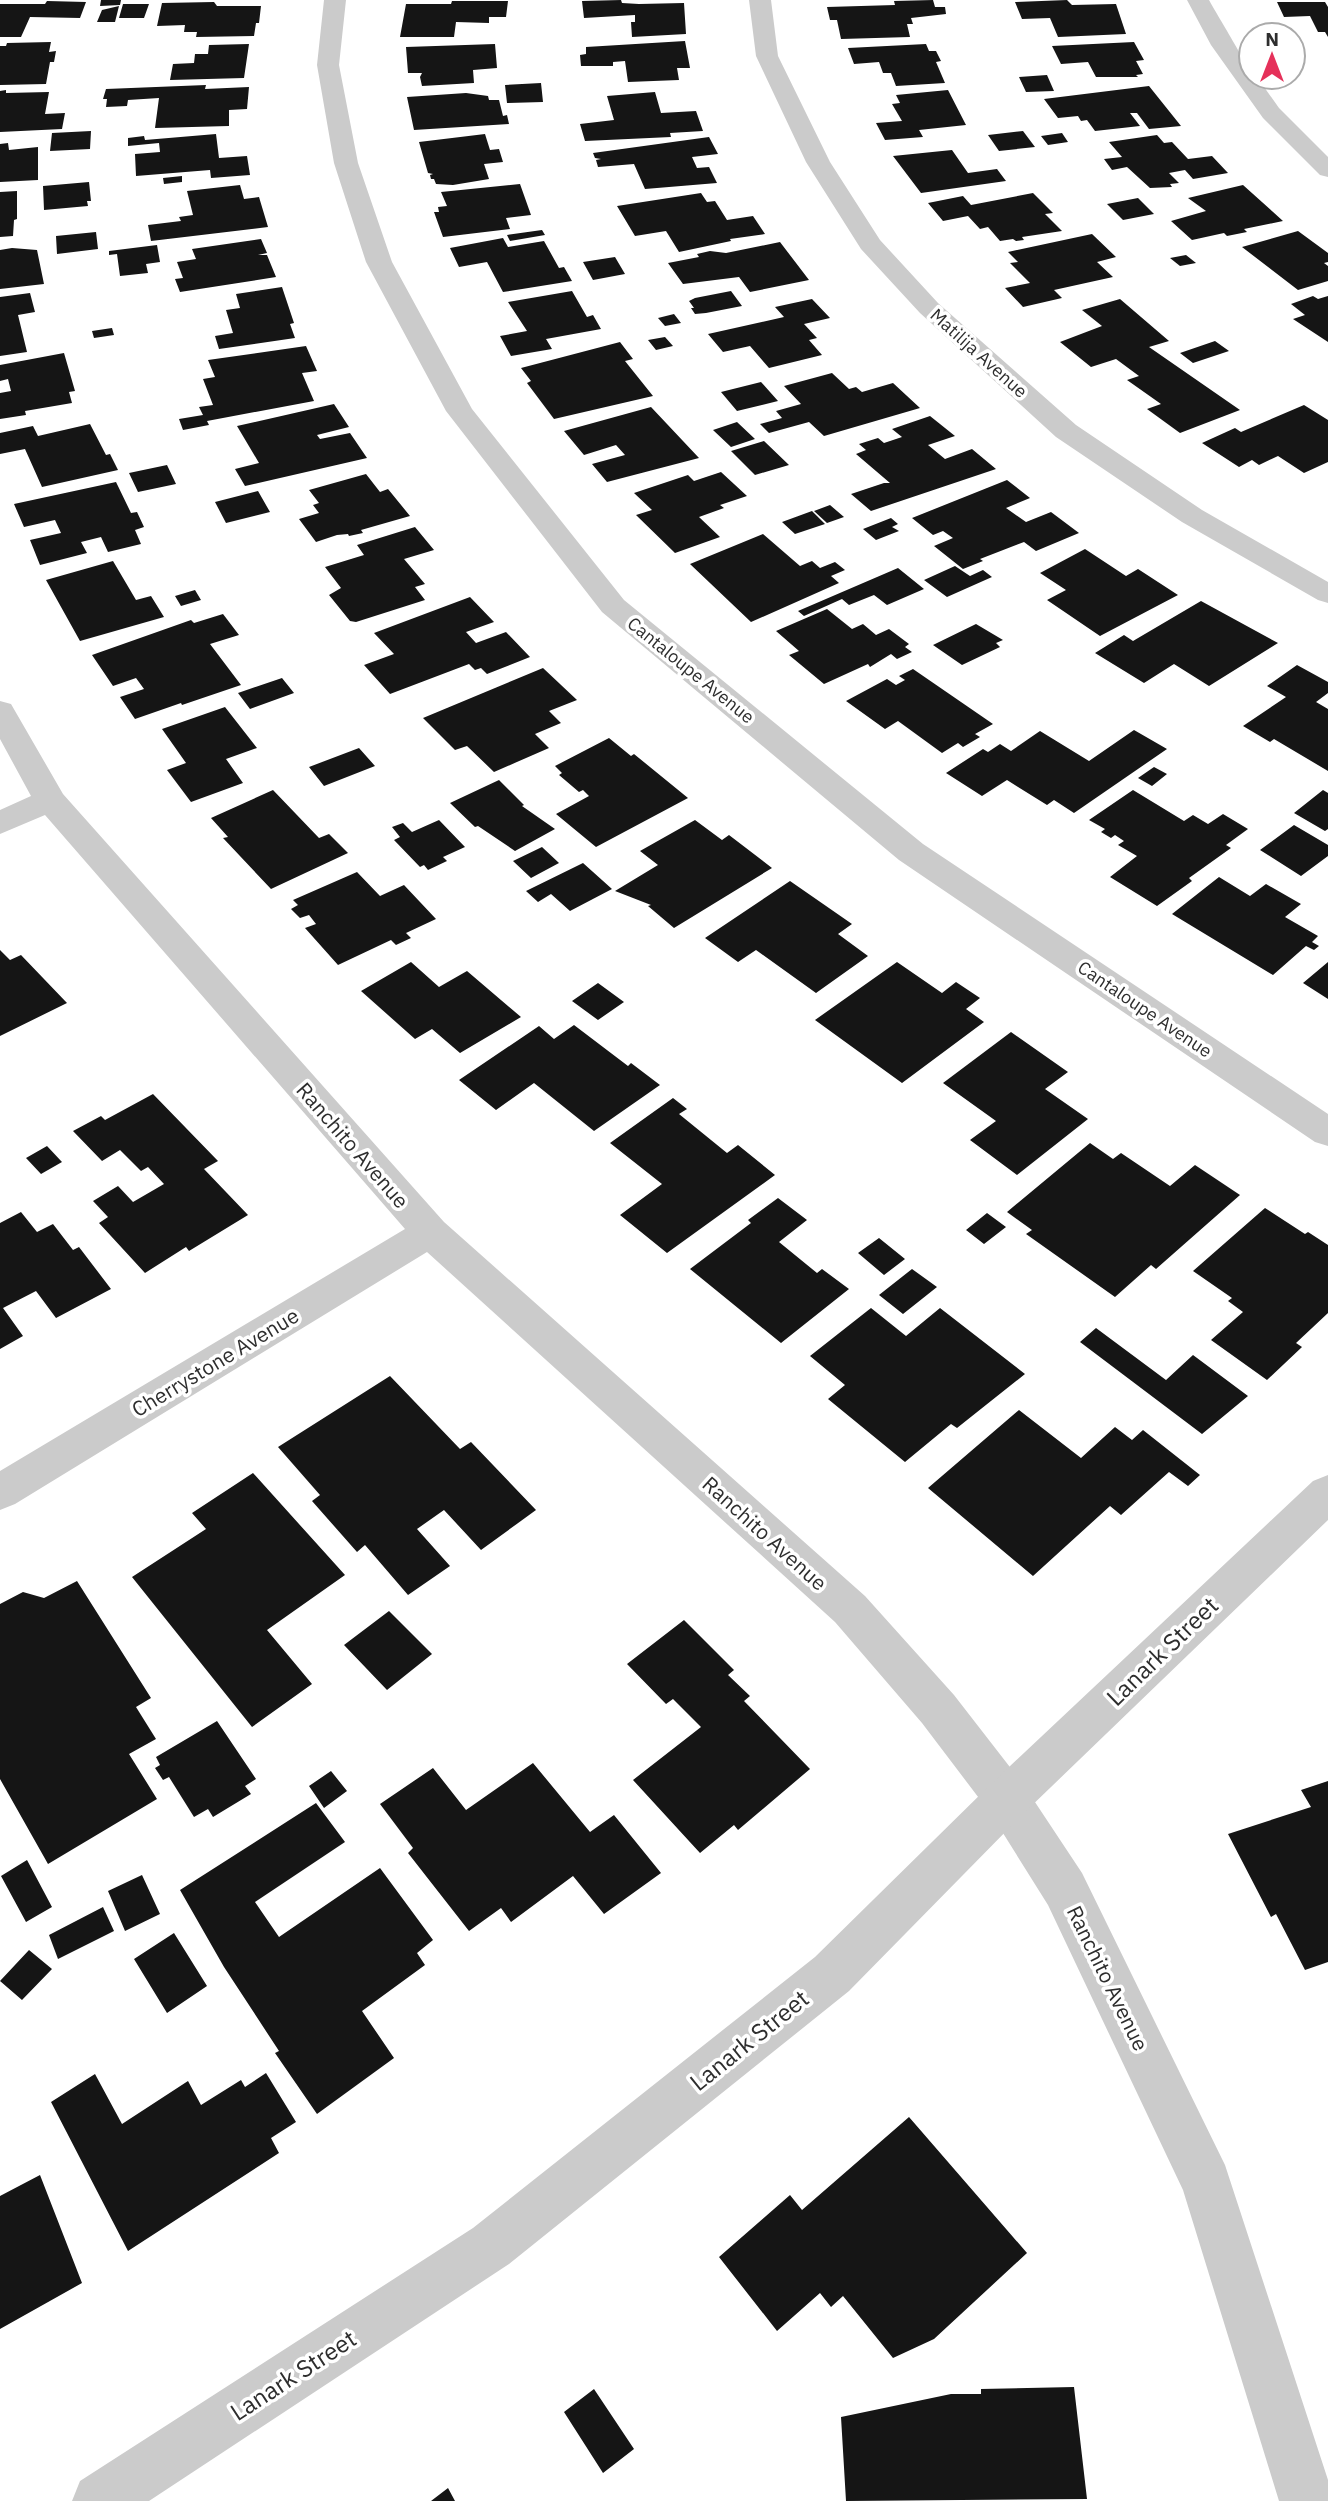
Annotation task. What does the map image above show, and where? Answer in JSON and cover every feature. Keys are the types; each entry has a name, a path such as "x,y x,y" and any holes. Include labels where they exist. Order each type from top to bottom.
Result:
{"street":[{"name":"Cantaloupe Avenue","path":"335,0 328,65 346,163 379,262 460,411 613,606 911,852 1328,1132"},
{"name":"Matilija Avenue","path":"760,0 767,56 818,163 870,244 929,308 1066,430 1192,516 1328,594"},
{"path":"1198,0 1222,46 1271,113 1328,170"},
{"name":"Ranchito Avenue","path":"0,711 50,800 430,1233 850,1609 938,1709 1007,1800 1065,1889 1207,2183 1302,2476 1307,2501"},
{"path":"0,823 50,800"},
{"name":"Cherrystone Avenue","path":"0,1492 430,1233"},
{"name":"Lanark Street","path":"100,2501 491,2246 832,1974 1007,1800 1328,1493"}],"building":[{"path":"101,0 121,0 120,5 100,6"},
{"path":"621,0 622,3 639,4 684,3 686,34 632,37 631,22 635,22 635,15 584,18 582,1"},
{"path":"933,0 935,7 945,7 946,14 911,18 913,24 907,24 910,37 841,39 837,20 830,20 827,7 895,5 894,1"},
{"path":"1067,0 1072,5 1116,4 1126,34 1058,37 1050,18 1022,19 1015,2"},
{"path":"47,1 86,2 80,18 30,17 21,37 0,37 0,4 45,4"},
{"path":"452,1 508,1 506,17 489,17 489,23 456,22 454,37 400,37 406,4 451,4"},
{"path":"214,2 217,6 261,6 254,36 196,37 197,32 184,32 185,25 157,26 162,3"},
{"path":"1277,2 1325,2 1328,7 1328,37 1325,32 1318,32 1310,16 1284,17"},
{"path":"123,4 149,4 144,18 119,18"},
{"path":"119,6 115,22 97,22 102,10"},
{"path":"685,41 690,68 677,68 679,80 628,82 625,61 613,62 613,66 581,66 580,55 586,54 586,47"},
{"path":"51,42 49,52 56,51 54,62 50,62 46,84 0,85 0,46 6,46 7,43"},
{"path":"1134,42 1144,60 1136,61 1143,74 1136,75 1138,77 1096,77 1088,62 1061,64 1052,46"},
{"path":"249,44 244,78 170,80 173,64 194,63 195,54 208,54 209,45"},
{"path":"495,44 497,68 473,70 474,83 422,86 422,73 408,73 406,47"},
{"path":"926,44 929,51 936,51 941,61 936,62 945,83 896,86 891,73 883,73 879,62 854,64 848,48"},
{"path":"1047,75 1054,91 1026,92 1019,77"},
{"path":"541,83 543,102 507,103 505,85"},
{"path":"206,85 205,89 249,87 247,109 229,110 229,126 155,128 159,98 128,100 127,106 106,107 107,99 103,99 106,89"},
{"path":"1149,86 1181,126 1149,129 1137,113 1130,113 1140,126 1095,131 1087,120 1081,121 1078,116 1058,118 1044,99"},
{"path":"6,90 6,93 49,92 45,114 65,113 62,129 0,132 0,91"},
{"path":"948,90 966,125 919,130 923,137 885,140 876,123 902,121 892,104 900,103 896,95"},
{"path":"655,92 661,113 696,111 703,131 670,133 671,137 585,141 580,124 614,120 607,96"},
{"path":"466,93 499,100 503,116 507,115 509,124 414,130 407,97"},
{"path":"91,131 90,149 50,151 52,133"},
{"path":"1023,131 1035,147 999,151 988,135"},
{"path":"1062,133 1068,142 1048,145 1041,136"},
{"path":"216,134 219,158 247,156 250,175 211,178 210,170 136,176 135,154 160,152 159,143 128,146 128,138 144,136 145,140"},
{"path":"485,134 490,150 499,149 503,162 484,164 489,179 453,185 436,184 434,179 431,179 430,175 433,174 428,173 419,142"},
{"path":"1157,135 1164,143 1172,142 1188,159 1212,156 1228,173 1193,179 1185,170 1169,173 1179,183 1170,184 1172,187 1150,188 1127,167 1112,170 1104,159 1122,157 1109,142"},
{"path":"709,137 718,154 692,157 697,168 709,167 717,183 645,189 634,164 598,167 596,160 601,159 595,158 593,153"},
{"path":"8,143 9,150 38,147 38,180 0,182 0,144"},
{"path":"952,150 968,173 997,169 1006,181 921,193 893,156"},
{"path":"182,176 182,182 164,184 163,178"},
{"path":"89,182 91,201 87,201 88,206 44,210 43,186"},
{"path":"520,184 531,215 506,218 510,229 443,237 434,212 439,212 438,207 447,206 441,192"},
{"path":"240,185 244,199 259,197 268,227 151,241 148,225 181,221 179,217 193,215 187,191"},
{"path":"1243,185 1283,221 1244,229 1247,232 1227,236 1224,233 1192,240 1171,221 1206,211 1188,198"},
{"path":"17,191 17,219 14,220 13,236 0,237 0,192"},
{"path":"701,193 707,202 715,201 727,220 753,216 765,234 730,239 731,241 679,252 666,231 635,236 617,206"},
{"path":"1033,193 1053,213 1045,214 1062,231 1022,237 1024,240 1000,241 988,227 980,229 968,216 943,221 928,203 963,196 971,205"},
{"path":"1138,198 1154,214 1123,220 1107,204"},
{"path":"542,230 545,235 510,241 507,235"},
{"path":"1298,231 1328,253 1328,262 1324,263 1328,266 1328,281 1298,290 1242,247"},
{"path":"96,232 98,249 57,254 56,236"},
{"path":"1092,234 1116,257 1097,262 1113,277 1054,290 1062,298 1023,307 1005,288 1030,283 1010,263 1018,262 1008,252"},
{"path":"503,238 508,247 544,241 559,268 564,267 572,281 503,292 487,262 459,267 450,248"},
{"path":"261,239 267,253 258,255 267,255 276,277 180,292 175,279 183,278 177,262 196,259 192,249"},
{"path":"780,242 809,280 750,292 739,277 683,284 668,263 699,257 697,254 710,251 726,253"},
{"path":"157,245 160,262 146,264 148,273 120,276 117,254 109,255 109,251"},
{"path":"0,250 37,250 44,284 0,289"},
{"path":"1186,255 1196,263 1180,266 1170,258"},
{"path":"615,257 625,274 593,280 583,262"},
{"path":"282,287 294,323 290,324 295,338 219,349 215,336 233,333 226,310 240,308 236,294"},
{"path":"572,291 587,317 593,315 601,329 546,339 552,349 511,356 500,336 527,331 508,302"},
{"path":"731,291 742,306 695,314 691,308 694,308 689,301 695,298"},
{"path":"30,293 35,312 18,315 27,352 0,356 0,297"},
{"path":"1313,296 1318,299 1328,296 1328,342 1293,319 1305,315 1291,304"},
{"path":"812,299 830,318 804,324 817,338 809,340 822,355 769,368 750,346 723,352 708,334 784,317 775,307"},
{"path":"1120,299 1169,341 1149,347 1240,410 1180,433 1147,409 1161,404 1127,380 1139,376 1116,359 1091,367 1060,342 1102,326 1082,310"},
{"path":"674,314 681,323 665,326 658,318"},
{"path":"112,328 114,335 94,338 92,331"},
{"path":"665,337 673,346 656,350 648,340"},
{"path":"1215,341 1229,351 1193,363 1180,353"},
{"path":"620,342 633,359 625,361 653,396 554,419 527,383 531,381 521,368"},
{"path":"306,346 317,371 302,373 314,401 207,421 209,425 183,430 179,419 203,415 199,407 213,405 203,379 215,377 208,360"},
{"path":"64,353 75,391 69,392 72,403 25,411 26,415 0,419 0,393 11,391 8,379 0,381 0,365"},
{"path":"832,373 849,389 856,387 862,392 893,383 920,408 824,436 809,422 769,433 760,424 782,418 776,411 801,404 784,386"},
{"path":"761,382 778,401 737,411 721,392"},
{"path":"334,404 349,427 317,435 320,439 350,433 367,458 245,486 235,469 259,463 237,426"},
{"path":"1304,405 1328,420 1328,462 1304,473 1278,456 1259,465 1252,460 1239,467 1202,443 1235,428 1241,432"},
{"path":"651,407 699,458 607,482 592,464 625,455 616,445 584,455 564,431"},
{"path":"930,416 955,436 928,445 945,459 972,449 996,469 871,511 851,494 890,483 856,454 866,450 859,444 878,438 884,443 902,437 892,429"},
{"path":"737,422 755,439 731,447 713,430"},
{"path":"90,424 106,455 110,454 118,470 42,487 25,449 0,454 0,433 33,426 38,436"},
{"path":"764,441 789,465 755,475 731,451"},
{"path":"167,465 176,484 138,492 129,473"},
{"path":"721,472 747,496 720,505 724,508 699,517 720,537 675,553 636,515 652,510 634,493 688,475 694,481"},
{"path":"366,474 380,492 388,489 410,516 361,530 363,533 337,535 316,542 299,519 319,513 313,505 319,503 309,490"},
{"path":"1007,480 1030,498 1006,508 1026,522 1051,512 1079,533 1036,551 1024,542 980,559 983,561 963,569 934,546 953,538 943,531 933,535 912,518"},
{"path":"116,482 131,513 137,512 144,527 135,530 141,544 108,552 101,537 81,542 87,553 40,565 30,540 61,533 55,520 24,527 14,504"},
{"path":"258,491 270,512 226,523 215,502"},
{"path":"830,505 844,517 827,523 814,511"},
{"path":"812,511 825,524 795,534 782,522"},
{"path":"891,518 898,524 892,527 899,531 876,540 863,529"},
{"path":"415,527 434,550 404,559 425,584 415,587 425,600 356,622 350,621 329,595 341,588 325,567 364,555 357,545"},
{"path":"763,534 800,566 812,561 820,568 835,562 845,570 831,576 839,583 751,622 690,564"},
{"path":"1085,549 1126,576 1138,569 1178,595 1100,636 1047,600 1066,590 1040,573"},
{"path":"113,561 136,600 151,596 164,617 80,641 46,580"},
{"path":"955,566 970,576 983,570 992,577 947,597 924,580"},
{"path":"898,568 924,589 887,605 874,595 849,605 842,599 804,616 798,611"},
{"path":"195,590 201,600 181,606 175,596"},
{"path":"470,597 494,622 466,632 476,643 506,632 530,657 487,674 481,668 475,670 469,664 390,694 364,665 394,654 374,633"},
{"path":"1201,601 1278,643 1209,686 1174,664 1144,683 1095,653 1124,635 1133,641"},
{"path":"827,609 852,629 863,624 876,635 889,629 909,644 905,647 912,652 897,659 891,654 870,667 868,664 824,684 789,655 799,651 776,631"},
{"path":"223,614 239,635 210,644 241,685 182,705 181,703 135,719 120,697 144,689 136,678 113,686 92,655 191,620 194,623"},
{"path":"976,624 1003,640 996,643 1000,647 962,665 933,645"},
{"path":"1297,665 1328,682 1328,693 1316,702 1328,709 1328,771 1274,739 1270,742 1243,726 1286,697 1267,686"},
{"path":"543,668 577,700 549,711 561,723 535,734 549,748 494,772 467,746 455,750 423,718"},
{"path":"913,669 993,724 975,734 980,737 963,747 958,743 942,753 898,721 885,729 846,701 887,679 896,685 905,680 899,676"},
{"path":"282,678 294,693 250,709 238,693"},
{"path":"225,707 257,748 226,759 243,783 191,802 167,770 186,763 162,729"},
{"path":"1134,730 1167,749 1074,813 1054,800 1047,805 1007,780 982,796 946,773 983,749 988,752 1000,744 1011,751 1040,731 1089,761"},
{"path":"609,738 631,756 634,754 688,798 596,847 556,814 589,796 583,790 579,792 559,775 562,773 555,766"},
{"path":"359,748 375,766 324,786 309,767"},
{"path":"1154,767 1167,774 1152,786 1138,778"},
{"path":"499,780 524,805 522,806 555,829 515,851 478,826 475,827 450,803"},
{"path":"273,790 319,838 329,834 348,853 271,889 223,838 228,837 211,818"},
{"path":"1133,790 1184,821 1193,815 1208,824 1223,814 1248,829 1226,845 1231,848 1189,878 1192,881 1157,906 1110,877 1137,856 1118,845 1124,841 1115,835 1111,838 1101,832 1105,829 1089,820"},
{"path":"1323,790 1328,793 1328,829 1325,831 1294,813"},
{"path":"439,820 465,847 443,857 447,861 428,870 424,865 420,867 394,840 400,837 392,827 403,823 412,832"},
{"path":"695,820 722,840 729,835 772,868 674,928 648,906 651,905 615,891 658,865 640,851"},
{"path":"1294,825 1328,845 1328,856 1301,876 1260,850"},
{"path":"542,847 559,863 531,878 513,861"},
{"path":"583,863 612,889 570,911 551,894 538,902 526,891"},
{"path":"357,872 380,896 404,885 436,919 406,933 411,938 396,945 391,940 338,965 305,928 316,924 309,915 300,918 291,909 298,905 293,900"},
{"path":"1219,877 1250,896 1266,884 1301,904 1285,917 1318,936 1312,942 1319,946 1314,950 1306,946 1273,975 1172,914"},
{"path":"790,881 852,924 838,934 868,956 816,993 756,950 738,962 705,938"},
{"path":"0,950 10,960 21,955 67,1003 0,1036"},
{"path":"411,962 439,987 467,971 521,1017 460,1053 432,1029 415,1039 361,991"},
{"path":"897,962 942,993 956,982 980,998 966,1009 984,1022 902,1083 815,1020"},
{"path":"1328,962 1328,999 1303,983"},
{"path":"598,983 624,1002 598,1020 572,1001"},
{"path":"574,1025 628,1066 631,1063 660,1085 594,1131 534,1083 496,1110 459,1080 539,1026 554,1039"},
{"path":"1011,1032 1068,1072 1045,1089 1088,1119 1017,1175 970,1140 996,1121 943,1083"},
{"path":"153,1094 218,1161 204,1169 248,1215 189,1251 186,1247 145,1273 99,1223 108,1217 93,1201 118,1186 133,1202 164,1184 148,1167 141,1171 120,1150 102,1161 73,1131 101,1116 105,1120"},
{"path":"673,1098 687,1109 679,1114 727,1153 738,1145 775,1175 667,1253 620,1215 662,1184 610,1143"},
{"path":"1090,1143 1113,1159 1121,1153 1170,1186 1195,1165 1240,1195 1156,1269 1151,1265 1115,1297 1026,1234 1032,1230 1007,1212"},
{"path":"47,1146 62,1162 41,1174 26,1158"},
{"path":"778,1198 807,1220 779,1242 817,1273 822,1269 849,1289 781,1343 690,1269 751,1223 748,1220"},
{"path":"1265,1208 1305,1234 1308,1232 1328,1245 1328,1313 1296,1343 1302,1347 1267,1380 1211,1340 1243,1312 1228,1301 1232,1298 1193,1271"},
{"path":"21,1212 37,1232 53,1224 73,1250 79,1247 111,1289 56,1318 36,1291 3,1308 23,1336 0,1349 0,1223"},
{"path":"987,1213 1006,1227 984,1244 966,1230"},
{"path":"879,1238 905,1259 884,1275 858,1253"},
{"path":"912,1269 937,1287 903,1314 879,1295"},
{"path":"871,1308 906,1336 940,1308 1025,1374 957,1428 951,1424 905,1462 828,1399 845,1385 810,1356"},
{"path":"1096,1328 1166,1380 1193,1355 1248,1396 1202,1434 1080,1342"},
{"path":"390,1376 460,1449 471,1442 536,1510 481,1550 444,1510 417,1529 450,1566 408,1595 365,1545 357,1552 312,1501 320,1495 278,1447"},
{"path":"1019,1410 1081,1458 1115,1427 1132,1440 1143,1430 1200,1475 1188,1486 1169,1472 1121,1515 1110,1506 1033,1576 928,1488"},
{"path":"253,1473 345,1575 267,1630 312,1684 252,1727 132,1577 206,1529 192,1513"},
{"path":"77,1581 151,1698 136,1707 156,1739 129,1754 157,1799 48,1864 0,1779 0,1604 23,1592 44,1598"},
{"path":"389,1611 432,1654 387,1690 344,1645"},
{"path":"684,1620 734,1670 728,1675 750,1696 744,1701 810,1769 738,1830 734,1825 700,1853 633,1780 701,1727 673,1699 666,1704 627,1664"},
{"path":"217,1721 256,1779 245,1786 251,1794 213,1817 208,1809 194,1817 169,1777 163,1780 155,1768 160,1765 156,1757"},
{"path":"533,1763 590,1832 614,1815 661,1873 604,1914 573,1876 511,1922 501,1908 469,1931 408,1853 413,1848 380,1804 433,1768 466,1810"},
{"path":"331,1771 347,1791 324,1808 309,1786"},
{"path":"1328,1781 1328,1962 1305,1970 1276,1914 1271,1917 1228,1834 1311,1807 1301,1790"},
{"path":"316,1803 345,1842 255,1902 279,1937 380,1868 433,1940 417,1953 425,1965 362,2011 394,2058 317,2114 275,2053 279,2051 224,1967 180,1890"},
{"path":"27,1860 52,1907 26,1922 1,1876"},
{"path":"142,1875 160,1914 125,1931 108,1891"},
{"path":"103,1907 114,1931 58,1959 49,1935"},
{"path":"174,1933 207,1986 167,2013 134,1959"},
{"path":"29,1950 52,1969 22,2000 0,1981"},
{"path":"266,2073 296,2122 271,2138 279,2153 128,2251 51,2102 95,2074 122,2124 188,2081 201,2105 241,2080 245,2087"},
{"path":"909,2117 1027,2253 934,2339 893,2358 843,2296 831,2307 820,2293 777,2331 719,2257 790,2195 802,2210"},
{"path":"40,2175 82,2283 0,2329 0,2196"},
{"path":"1074,2387 1087,2499 846,2501 841,2417 951,2394 981,2394 981,2389"},
{"path":"594,2389 634,2449 603,2473 564,2412"},
{"path":"448,2488 455,2501 431,2501"}]}
